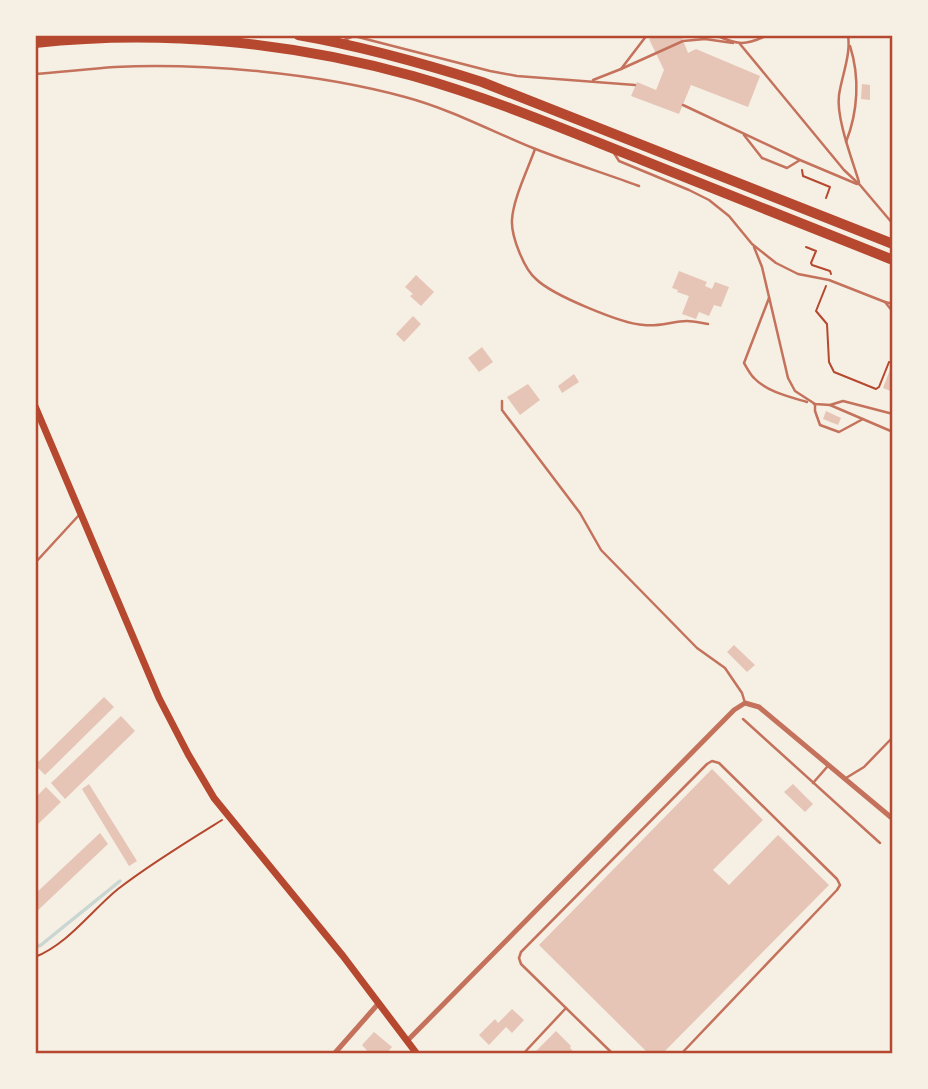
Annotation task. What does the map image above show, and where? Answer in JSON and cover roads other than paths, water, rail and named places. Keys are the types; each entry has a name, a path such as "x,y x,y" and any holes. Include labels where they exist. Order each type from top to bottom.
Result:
{"highway":[{"path":"298,35 429,65 482,82 893,244"},
{"path":"35,43 122,38 184,39 271,47 328,56 411,75 610,147 893,260"}],"main road":[{"path":"35,406 159,698 188,754 215,798 343,956 417,1054"}],"street":[{"path":"407,1041 734,710 745,704 759,707 893,818"},
{"path":"334,1054 378,1004"}],"lane":[{"path":"621,69 648,35"},
{"path":"715,35 733,43"},
{"path":"591,81 683,41 705,39 740,44 768,35"},
{"path":"846,142 854,123 856,93 856,65 848,35"},
{"path":"337,42 354,36 517,76 635,85"},
{"path":"849,42 838,98 846,142 860,185"},
{"path":"740,44 844,170 893,223"},
{"path":"35,74 115,67 179,67 271,73 330,81 395,94 438,107 535,149 639,186"},
{"path":"683,105 860,185"},
{"path":"742,133 762,158 788,167 800,160"},
{"path":"610,147 619,161 709,200 729,216 752,244 776,263 798,274 829,280 885,302 893,308"},
{"path":"535,149 513,210 512,224 518,248 533,277 568,298 630,323 645,326 686,321 708,324"},
{"path":"752,244 762,267 788,378 795,391 815,404"},
{"path":"769,298 744,363 755,379 782,395 830,405 893,432"},
{"path":"885,302 893,308"},
{"path":"502,401 502,410 580,513 601,550 697,648 725,668 742,692 745,704"},
{"path":"830,405 843,401 893,414"},
{"path":"815,404 820,425 839,432 863,419"},
{"path":"35,563 82,513"},
{"path":"743,719 880,844"},
{"path":"844,778 864,767 893,737"},
{"path":"613,1054 521,964 521,952 712,761 719,763 840,885 681,1054"},
{"path":"813,783 829,765"},
{"path":"523,1054 566,1008"}],"waterway":[{"path":"35,947 41,945 120,881"}]}
